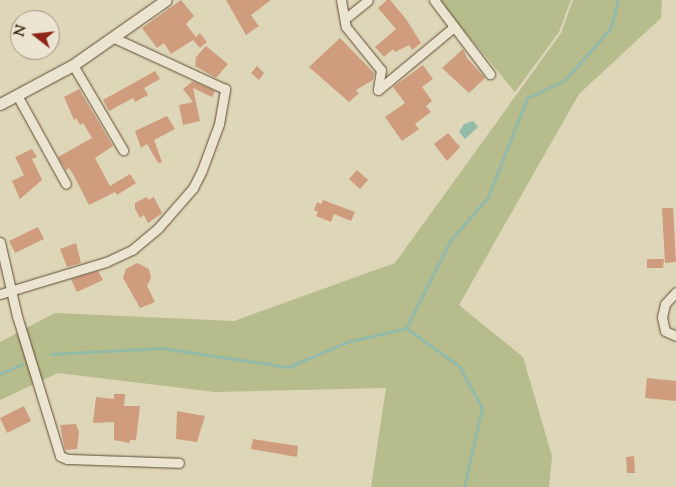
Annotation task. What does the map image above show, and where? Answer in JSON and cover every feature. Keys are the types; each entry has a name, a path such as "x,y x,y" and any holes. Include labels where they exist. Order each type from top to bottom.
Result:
{"street":[{"path":"0,104 18,97 73,65 166,0"},
{"path":"341,0 346,18 346,27 381,70 378,90 454,27"},
{"path":"346,18 368,0"},
{"path":"434,0 490,74"},
{"path":"0,294 106,262 132,250 159,227 193,188 202,170 219,124 225,89 112,37"},
{"path":"73,65 123,150"},
{"path":"18,97 66,184"},
{"path":"0,242 12,291 60,456 67,459 179,463"},
{"path":"676,292 665,304 662,317 665,331 676,336"}],"shaded area":[{"path":"442,0 571,0 559,32 515,92 440,2"},
{"path":"573,0 662,0 661,18 579,94 459,305 523,357 552,456 549,487 371,487 386,388 215,392 58,373 0,400 0,342 55,313 234,321 395,263 561,33"},
{"path":"473,121 478,127 465,139 459,132 464,124"}],"building":[{"path":"181,0 194,16 186,24 196,37 200,33 207,42 200,48 193,40 171,54 164,43 157,48 142,28"},
{"path":"226,0 271,0 251,15 259,26 246,35"},
{"path":"387,0 390,0 406,19 421,43 412,50 409,45 395,52 393,49 384,57 375,47 396,29 378,8"},
{"path":"340,38 374,73 373,80 356,90 359,93 349,102 309,67"},
{"path":"206,46 228,64 216,78 195,66 196,57"},
{"path":"463,49 467,58 485,78 469,93 442,68"},
{"path":"423,65 433,79 422,87 432,101 426,106 431,112 415,124 419,129 402,141 385,117 405,103 393,87"},
{"path":"257,66 264,73 259,80 251,73"},
{"path":"155,71 160,79 144,88 148,95 135,102 133,98 109,111 103,100"},
{"path":"193,81 215,91 212,97 193,88 200,121 183,125 179,105 193,102 183,89"},
{"path":"79,89 113,146 95,158 110,186 130,174 136,183 117,195 115,192 89,205 69,168 66,170 58,157 92,138 83,123 80,125 76,118 74,120 64,97"},
{"path":"167,116 175,129 154,140 162,162 158,163 147,144 141,148 135,131"},
{"path":"448,133 460,147 447,161 434,144"},
{"path":"32,149 37,157 32,159 42,180 20,199 12,181 24,175 15,157"},
{"path":"357,170 368,180 360,189 349,179"},
{"path":"147,197 148,200 154,197 162,213 148,223 144,215 140,218 135,209 135,203"},
{"path":"323,200 355,212 351,221 334,214 331,222 316,216 318,212 314,210 317,202 321,204"},
{"path":"662,208 673,208 676,262 665,263"},
{"path":"38,227 44,239 15,253 9,241"},
{"path":"76,243 81,263 67,267 60,249"},
{"path":"647,259 664,259 663,268 647,268"},
{"path":"137,263 149,269 151,278 147,286 155,302 140,308 123,278 126,269"},
{"path":"98,271 103,280 77,292 71,279"},
{"path":"647,378 676,381 676,401 645,398"},
{"path":"114,394 125,394 124,406 140,406 136,440 130,440 130,443 114,440 114,422 93,423 96,397 114,399"},
{"path":"24,406 31,421 7,433 0,418"},
{"path":"177,411 205,416 197,442 176,439"},
{"path":"76,424 79,432 77,449 65,450 60,425"},
{"path":"253,439 298,446 297,457 251,449"},
{"path":"634,456 635,473 627,473 626,457"}],"waterway":[{"path":"464,487 482,408 459,366 406,328 450,241 488,197 527,98 565,80 610,29 618,0"},
{"path":"51,354 162,348 288,367 347,342 406,328"},
{"path":"0,374 22,364"}]}
